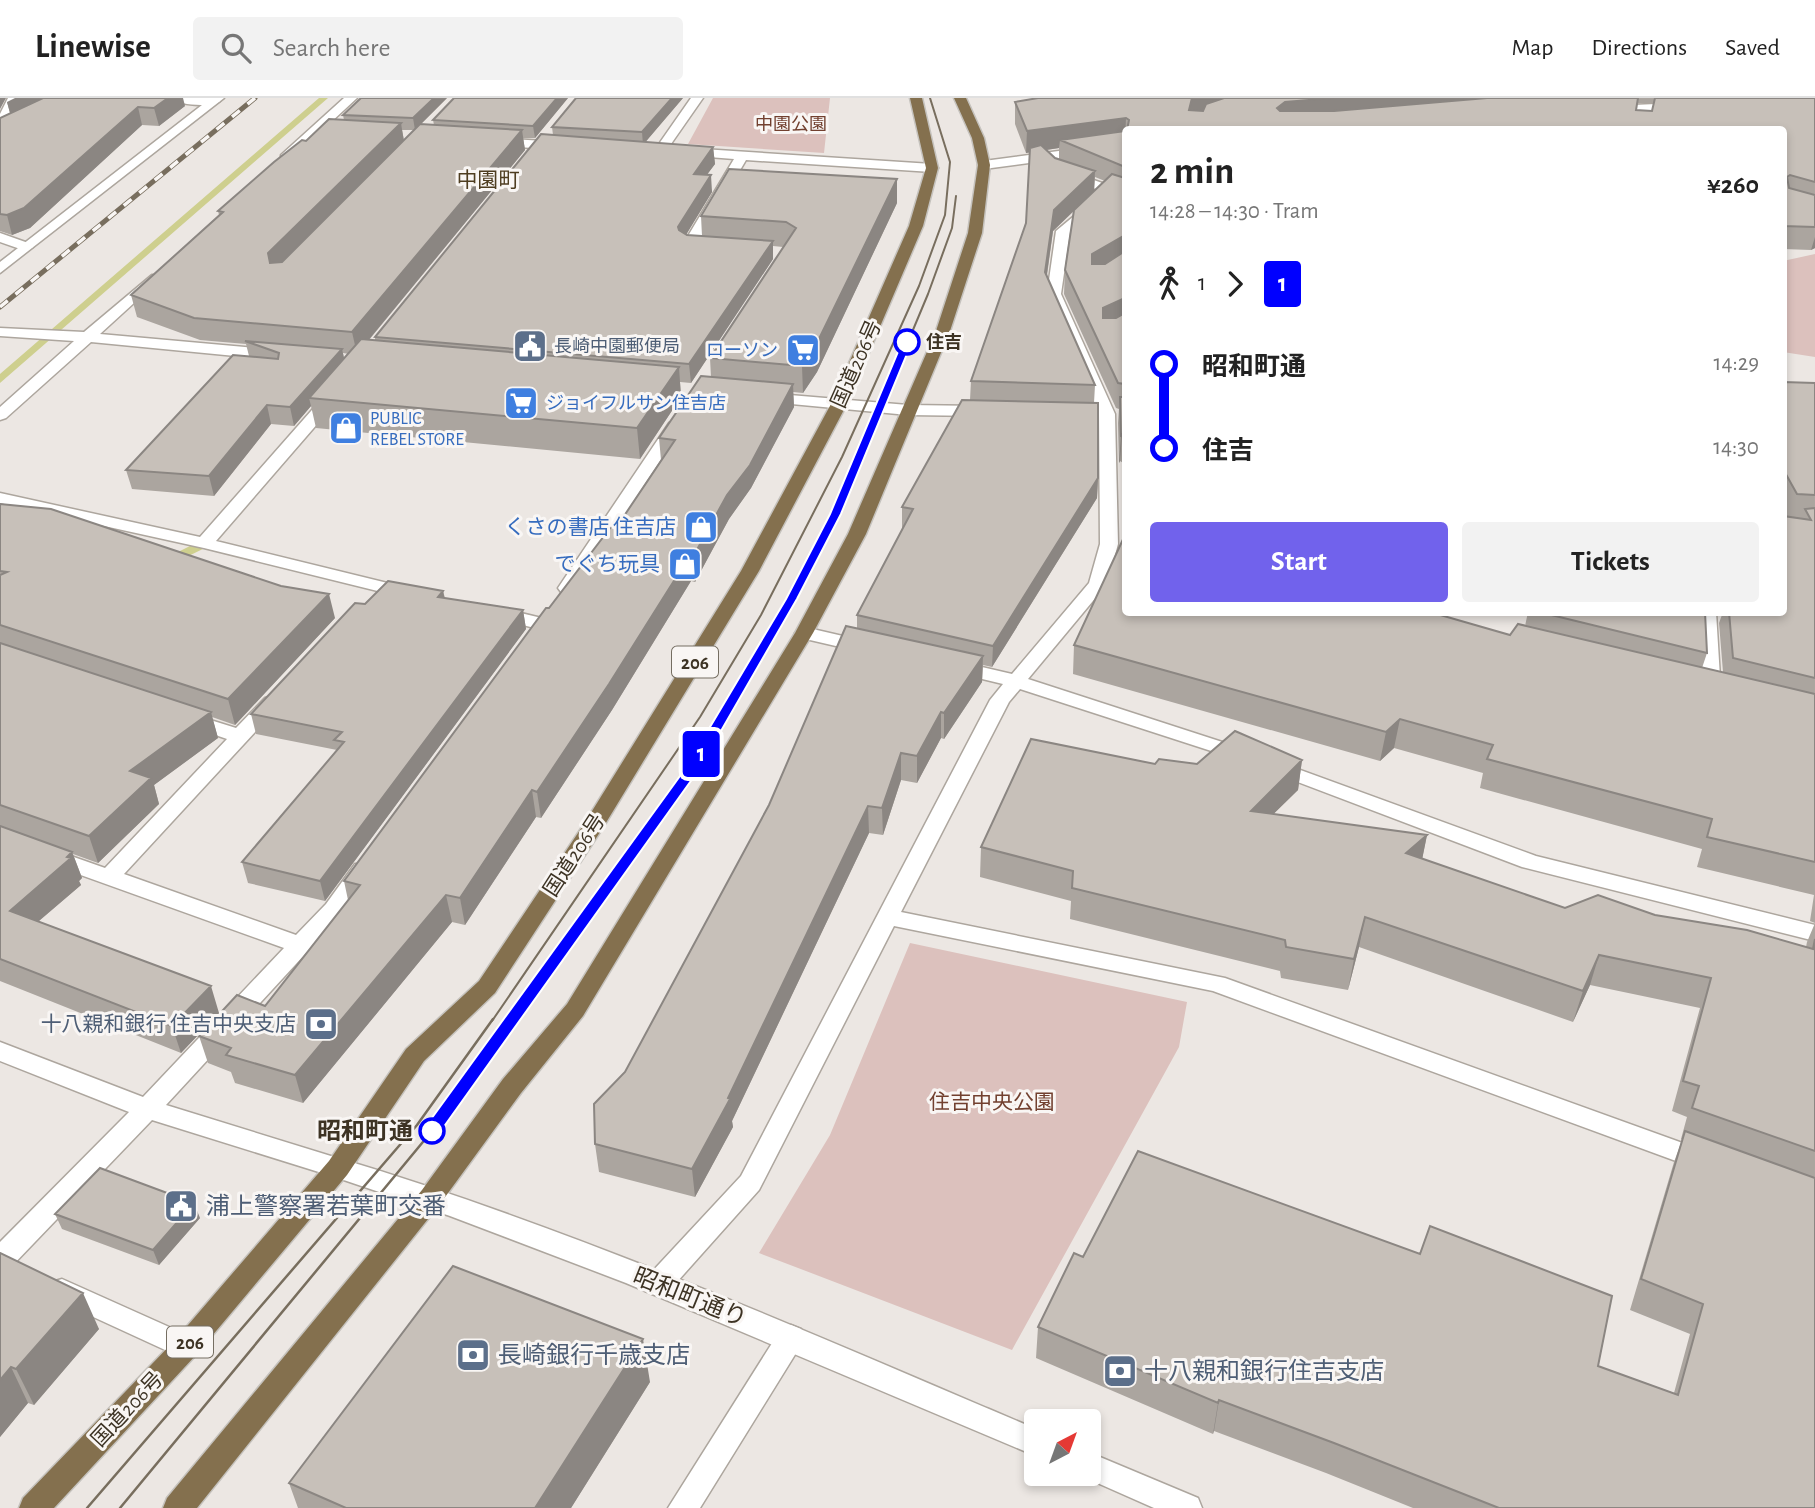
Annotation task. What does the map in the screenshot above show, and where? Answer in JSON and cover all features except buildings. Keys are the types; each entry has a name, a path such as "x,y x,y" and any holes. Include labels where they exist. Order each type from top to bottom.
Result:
{"highway":[{"name":"国道206号","path":"34,1508 186,1347 338,1168 415,1055 487,987 586,838 750,571 839,404 916,226 932,168 916,98"},
{"path":"178,1508 431,1197 512,1087 575,1010 804,633 857,534 943,331 975,233 982,197 984,166 978,138 960,98"}],"street":[{"path":"0,119 6,116 14,98"},
{"path":"175,98 216,99"},
{"path":"273,168 351,98"},
{"path":"697,98 654,150 932,168"},
{"path":"0,269 216,99"},
{"path":"1591,111 1643,115 1692,107"},
{"path":"523,164 554,126"},
{"path":"314,131 341,132"},
{"path":"486,141 579,147"},
{"path":"984,166 1122,146"},
{"path":"726,249 689,246 742,156"},
{"path":"1042,157 1059,172 1122,194"},
{"path":"658,1284 750,1182 1000,700 1098,584 1117,546 1108,415 1054,294 1063,231 1107,190"},
{"path":"0,237 26,247"},
{"path":"0,415 160,271"},
{"path":"0,332 88,337 293,357"},
{"path":"204,543 344,383"},
{"path":"749,397 908,410 1001,412"},
{"path":"1108,415 1122,403"},
{"path":"527,646 682,416"},
{"path":"0,498 204,543 428,598"},
{"path":"359,607 377,587"},
{"path":"479,610 551,612"},
{"path":"1707,616 1711,694"},
{"path":"804,633 884,651"},
{"path":"937,663 1016,681 1233,751 1530,862 1815,933"},
{"path":"109,877 285,687"},
{"path":"164,711 239,736"},
{"path":"0,838 300,945"},
{"path":"186,1347 15,1268 147,1109 334,909 374,854"},
{"path":"886,917 1217,984 1724,1168"},
{"name":"昭和町通り","path":"0,1051 147,1109 431,1197 791,1337 1024,1438"},
{"path":"683,1508 791,1337"},
{"path":"1101,1471 1187,1508"}],"green space":[{"name":"中園公園","path":"713,98 830,98 824,153 688,144"},
{"path":"1815,254 1815,357 1787,353 1787,260"},
{"name":"住吉中央公園","path":"910,943 1187,1002 1179,1047 1012,1350 759,1253 830,1135"}],"waterway":[{"path":"0,380 324,98"},
{"path":"165,562 204,543"}],"tram line":[{"path":"492,1021 700,717 761,615 842,457 919,286 945,215 950,162 930,98"},
{"path":"511,1021 691,771 792,599 836,514 928,294 952,228 956,196"},
{"name":"1","path":"432,1131 691,771 792,599 836,514 907,342"},
{"path":"87,1508 417,1125 493,1019"},
{"path":"120,1508 432,1131 513,1019"}],"railway":[{"path":"0,307 255,98"}],"place":[{"name":"住吉","path":"907,342"},
{"name":"長崎中園郵便局","path":"530,346"},
{"name":"ローソン","path":"803,350"},
{"name":"ジョイフルサン住吉店","path":"521,403"},
{"name":"PUBLIC REBEL STORE","path":"346,428"},
{"name":"くさの書店 住吉店","path":"701,527"},
{"name":"でぐち玩具","path":"685,564"},
{"name":"十八親和銀行 住吉中央支店","path":"321,1024"},
{"name":"昭和町通","path":"432,1131"},
{"name":"浦上警察署若葉町交番","path":"181,1206"},
{"name":"長崎銀行千歳支店","path":"473,1355"},
{"name":"十八親和銀行住吉支店","path":"1120,1371"}],"district":[{"name":"中園町","path":"488,180"}]}
